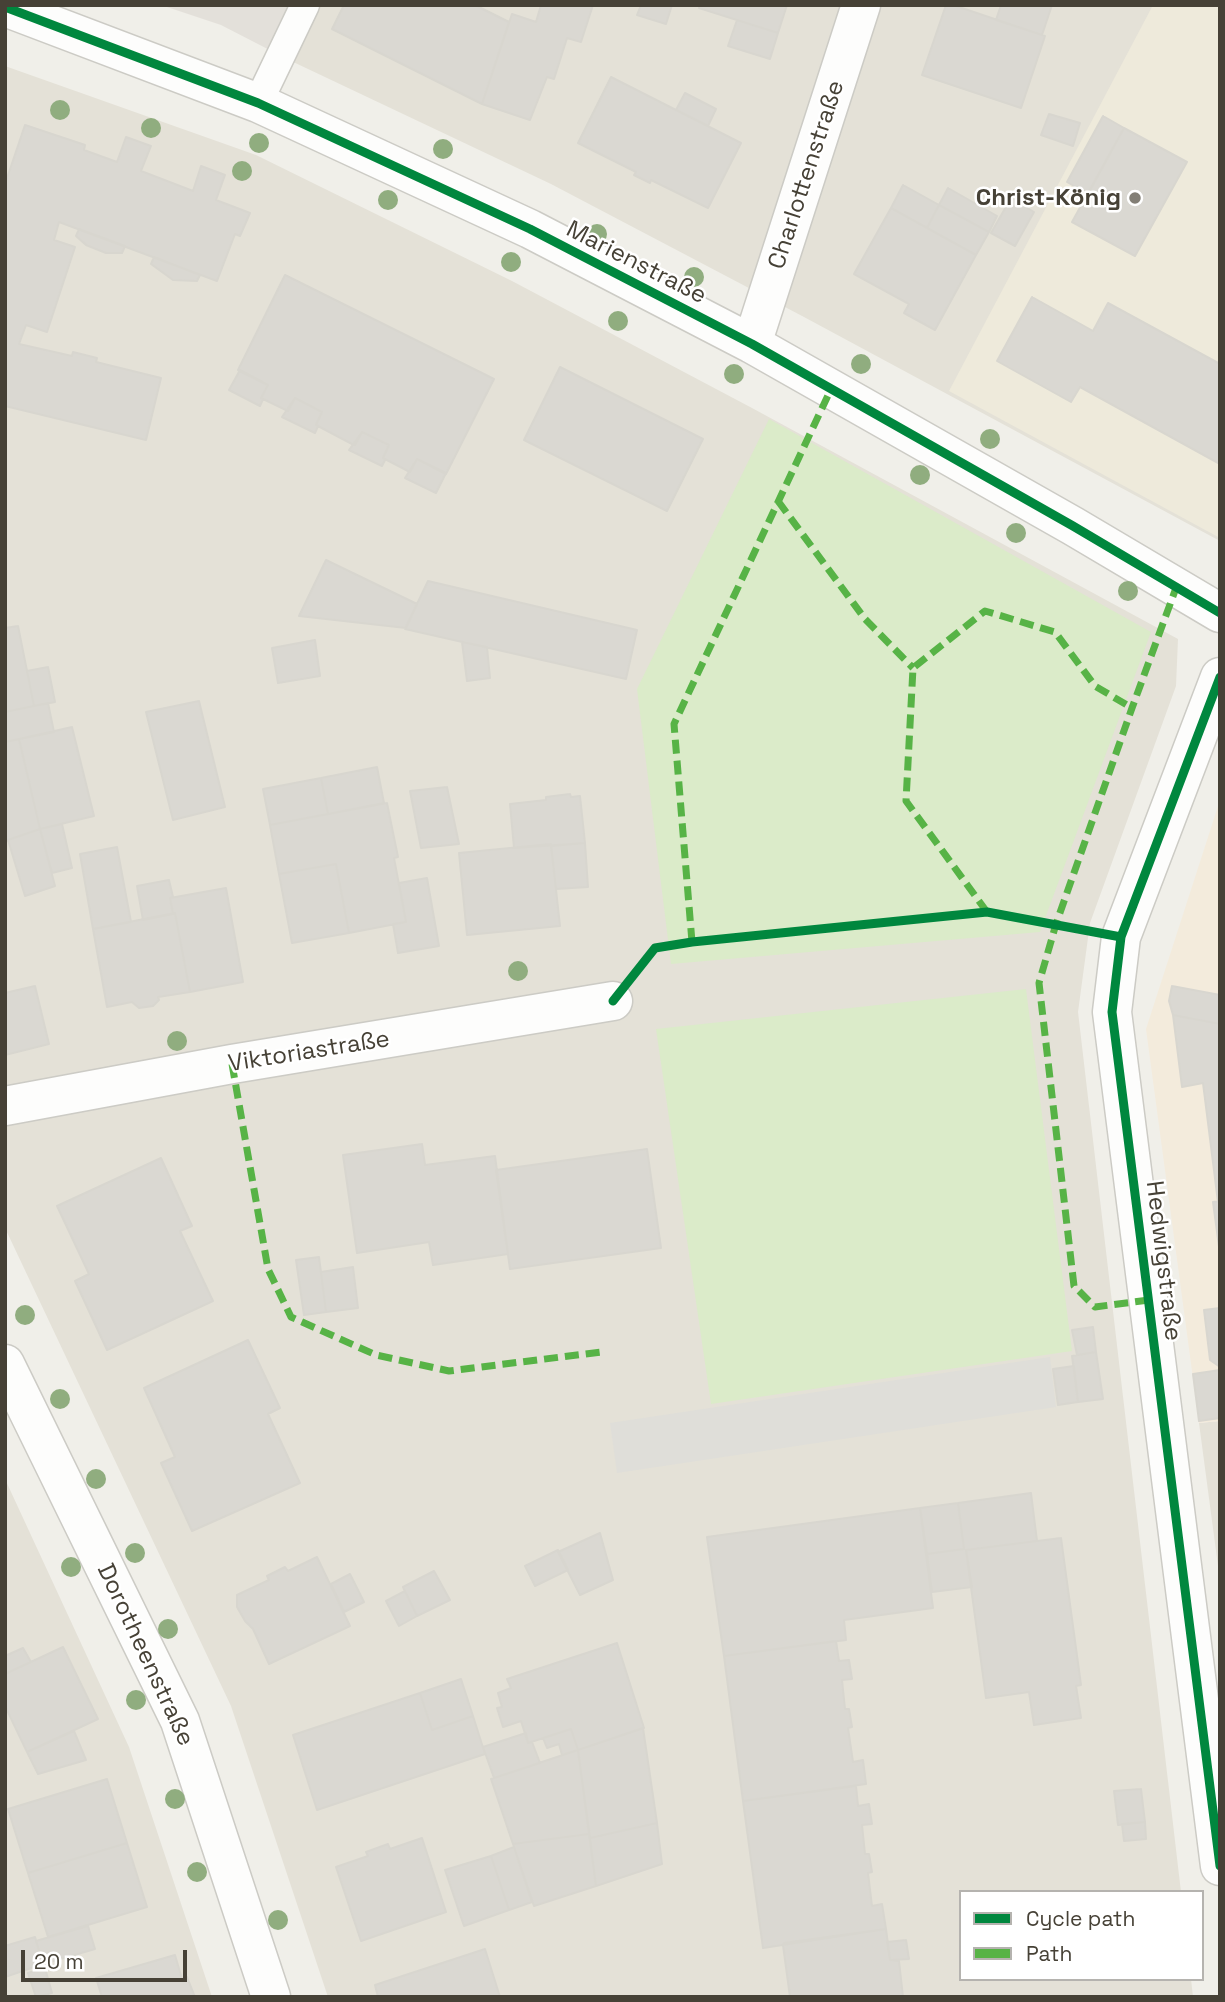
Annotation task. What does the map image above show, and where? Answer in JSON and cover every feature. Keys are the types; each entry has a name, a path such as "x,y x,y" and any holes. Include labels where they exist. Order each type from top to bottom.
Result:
{"street":[{"name":"Charlottenstraße","path":"752,344 861,5"},
{"name":"Marienstraße","path":"5,7 258,103 530,229 752,344 1073,526 1220,613"},
{"name":"Hedwigstraße","path":"1220,677 1121,937 1112,1012 1220,1866"},
{"name":"Viktoriastraße","path":"5,1106 232,1064 612,1001"},
{"name":"Dorotheenstraße","path":"5,1364 180,1721 271,1997"}],"lane":[{"path":"258,103 305,5"}],"shaded area":[{"path":"161,5 316,5 289,60 221,25"},
{"path":"316,5 1220,5 1220,541 551,184 289,60"},
{"name":"Christ-König","path":"1153,5 1220,5 1220,538 949,391"},
{"path":"5,66 256,155 512,281 1178,639 1176,686 1090,923 1078,1012 1181,1890 959,1890 959,1981 1191,1981 1193,1997 328,1997 231,1706 5,1228"},
{"path":"1220,800 1220,1421 1199,1423 1146,1029"},
{"path":"1050,1357 1056,1407 617,1473 610,1423"},
{"path":"1220,1421 1220,1581 1199,1423"},
{"path":"5,1479 129,1747 212,1997 5,1997"}],"green space":[{"path":"769,419 1151,632 1040,932 671,964 637,689"},
{"path":"1026,989 1072,1351 711,1404 656,1029"}],"building":[{"path":"344,5 475,5 509,22 482,104 332,29"},
{"path":"541,5 593,5 581,42 567,38 554,79 547,77 530,120 482,104 512,14 536,22"},
{"path":"641,5 672,5 666,24 637,15"},
{"path":"700,5 787,5 778,33 699,8"},
{"path":"946,5 1045,36 1021,108 922,75"},
{"path":"1001,5 1052,5 1042,35 996,20"},
{"path":"737,20 778,33 770,59 728,46"},
{"path":"611,77 741,143 708,208 651,180 650,183 634,175 636,172 578,143"},
{"path":"685,93 716,109 708,126 676,110"},
{"path":"1049,114 1080,123 1073,146 1041,135"},
{"path":"1103,116 1124,128 1088,194 1067,182"},
{"path":"25,125 85,145 84,150 117,162 126,137 151,146 141,171 193,191 201,166 225,175 216,200 250,213 240,236 235,234 217,281 59,222 54,240 75,247 47,332 26,325 19,344 72,356 73,352 97,358 96,362 161,378 146,440 5,406 5,184"},
{"path":"1124,128 1187,162 1135,256 1072,222"},
{"path":"903,185 939,205 927,228 891,208"},
{"path":"948,188 997,216 989,232 939,205"},
{"path":"1011,198 1034,212 1015,246 991,233"},
{"path":"939,205 989,232 976,255 927,228"},
{"path":"891,208 976,255 935,330 904,313 909,304 854,274"},
{"path":"79,229 125,246 122,253 106,253 86,245 76,236"},
{"path":"154,257 200,275 197,281 173,280 151,264"},
{"path":"285,275 494,379 446,474 417,459 410,472 408,471 383,458 389,445 362,432 355,445 352,444 316,425 322,412 295,398 288,411 261,398 268,385 238,370"},
{"path":"1032,297 1093,331 1108,303 1220,364 1220,464 1080,387 1071,402 997,361"},
{"path":"560,367 703,439 667,511 524,440"},
{"path":"240,370 268,385 260,406 229,390"},
{"path":"295,398 322,412 315,433 282,417"},
{"path":"362,432 389,445 382,466 349,450"},
{"path":"417,459 446,473 436,493 405,478"},
{"path":"326,560 417,604 406,628 299,616"},
{"path":"428,581 637,630 626,679 405,629"},
{"path":"18,626 34,706 5,712 5,628"},
{"path":"315,640 320,676 278,683 272,648"},
{"path":"462,642 487,647 490,678 467,681"},
{"path":"48,667 55,702 34,706 27,671"},
{"path":"199,701 225,807 173,820 146,712"},
{"path":"48,703 54,732 5,742 5,712"},
{"path":"72,727 94,816 40,829 19,739"},
{"path":"19,739 40,829 5,841 5,742"},
{"path":"377,767 384,803 328,814 321,778"},
{"path":"321,778 328,814 270,825 263,789"},
{"path":"447,787 459,844 421,848 410,791"},
{"path":"570,794 571,797 580,796 585,843 514,848 510,804"},
{"path":"387,803 398,857 394,858 406,922 349,933 336,864 279,874 270,825"},
{"path":"62,824 72,868 52,873 40,829"},
{"path":"40,829 55,886 25,896 8,840"},
{"path":"585,843 588,887 556,889 551,846"},
{"path":"551,844 560,926 467,935 459,853"},
{"path":"117,847 131,922 93,929 80,854"},
{"path":"336,864 349,933 292,943 279,874"},
{"path":"427,878 439,946 398,953 393,924 406,922 399,883"},
{"path":"169,880 173,914 143,920 137,886"},
{"path":"226,888 243,982 190,992 170,898"},
{"path":"175,913 190,992 158,997 159,1000 153,1006 139,1008 132,1002 107,1007 93,929"},
{"path":"35,986 49,1044 5,1055 5,993"},
{"path":"1172,986 1220,995 1220,1024 1173,1015 1169,1001"},
{"path":"1173,1015 1220,1024 1218,1202 1203,1083 1182,1087"},
{"path":"422,1144 425,1165 495,1156 508,1254 433,1265 429,1242 357,1253 343,1155"},
{"path":"647,1149 661,1248 510,1269 496,1170"},
{"path":"161,1158 192,1226 180,1231 213,1301 107,1350 75,1281 89,1274 57,1206"},
{"path":"1220,1201 1220,1254 1213,1202"},
{"path":"319,1257 326,1312 304,1315 296,1260"},
{"path":"353,1267 358,1308 326,1312 321,1272"},
{"path":"1220,1308 1220,1367 1210,1360 1204,1310"},
{"path":"1093,1327 1096,1352 1077,1355 1072,1330"},
{"path":"248,1340 280,1408 268,1414 300,1483 192,1531 161,1463 175,1457 144,1388"},
{"path":"1096,1352 1103,1399 1078,1402 1072,1356"},
{"path":"1074,1366 1078,1402 1058,1405 1053,1369"},
{"path":"1220,1370 1220,1418 1199,1421 1193,1374"},
{"path":"1031,1493 1037,1541 966,1550 972,1587 932,1592 927,1554 964,1549 958,1503"},
{"path":"958,1503 964,1549 927,1554 920,1508"},
{"path":"920,1508 933,1608 844,1620 846,1640 724,1656 707,1537"},
{"path":"600,1533 613,1580 580,1595 558,1552"},
{"path":"1061,1538 1081,1685 1076,1686 1081,1718 1034,1725 1029,1692 986,1698 966,1550"},
{"path":"558,1550 568,1570 535,1586 525,1566"},
{"path":"317,1557 350,1626 269,1664 253,1629 237,1607 237,1595 269,1580 267,1576 285,1567 288,1571"},
{"path":"434,1571 450,1600 417,1616 403,1587"},
{"path":"350,1574 364,1602 344,1612 331,1584"},
{"path":"405,1591 417,1616 399,1626 386,1601"},
{"path":"836,1641 839,1661 849,1660 852,1679 842,1680 845,1709 849,1709 852,1727 848,1728 853,1762 863,1760 866,1784 743,1801 724,1656"},
{"path":"617,1643 644,1728 578,1750 571,1729 528,1743 521,1721 503,1727 497,1708 502,1707 498,1693 511,1688 507,1679"},
{"path":"63,1647 98,1719 27,1752 5,1706 5,1674"},
{"path":"23,1648 31,1662 5,1674 5,1656"},
{"path":"461,1679 473,1716 432,1730 420,1693"},
{"path":"420,1693 432,1730 473,1716 485,1754 317,1810 293,1735"},
{"path":"643,1728 657,1823 590,1838 578,1750"},
{"path":"571,1729 578,1750 562,1755 559,1744 547,1748 543,1738"},
{"path":"74,1731 86,1760 38,1774 27,1752"},
{"path":"526,1733 528,1743 532,1742 540,1763 494,1778 483,1747"},
{"path":"578,1750 589,1834 513,1844 491,1779"},
{"path":"107,1779 127,1843 28,1873 8,1809"},
{"path":"856,1786 858,1806 869,1804 872,1824 862,1825 865,1854 869,1854 872,1872 868,1873 872,1906 882,1904 886,1929 763,1948 743,1801"},
{"path":"1141,1789 1145,1822 1118,1825 1114,1791"},
{"path":"1145,1822 1146,1839 1124,1841 1122,1824"},
{"path":"657,1823 662,1864 596,1886 590,1838"},
{"path":"589,1834 596,1886 534,1906 513,1844"},
{"path":"422,1838 446,1912 361,1941 336,1867 368,1856 366,1852 388,1844 390,1849"},
{"path":"127,1843 147,1907 48,1937 28,1873"},
{"path":"514,1847 532,1902 509,1910 491,1856"},
{"path":"491,1856 509,1910 464,1926 445,1870"},
{"path":"88,1926 95,1949 43,1964 36,1941"},
{"path":"886,1929 890,1960 899,1961 903,1997 790,1997 784,1943"},
{"path":"35,1937 43,1964 5,1977 5,1946"},
{"path":"906,1940 909,1959 890,1960 887,1942"},
{"path":"485,1949 500,1997 378,1997 375,1985"},
{"path":"175,1955 182,1979 187,1977 195,1997 102,1997 96,1978"},
{"path":"45,1968 52,1993 36,1997 28,1973"}],"marked path":[{"path":"692,942 674,724 831,389"},
{"path":"778,501 865,619 913,668"},
{"path":"1149,1300 1095,1307 1074,1286 1039,983 1056,924 1176,588"},
{"path":"987,912 906,801 913,668 985,611 1055,632 1095,686 1132,708"},
{"path":"232,1064 268,1269 291,1317 376,1355 449,1371 601,1352"}],"cycle path":[{"path":"5,7 258,103 530,229 752,344 1073,526 1220,613"},
{"path":"1220,677 1121,937 1112,1012 1220,1866"},
{"path":"613,1001 655,948 692,942 987,912 1121,937"}],"place":[{"name":"Christ-König","path":"1135,198"}]}
